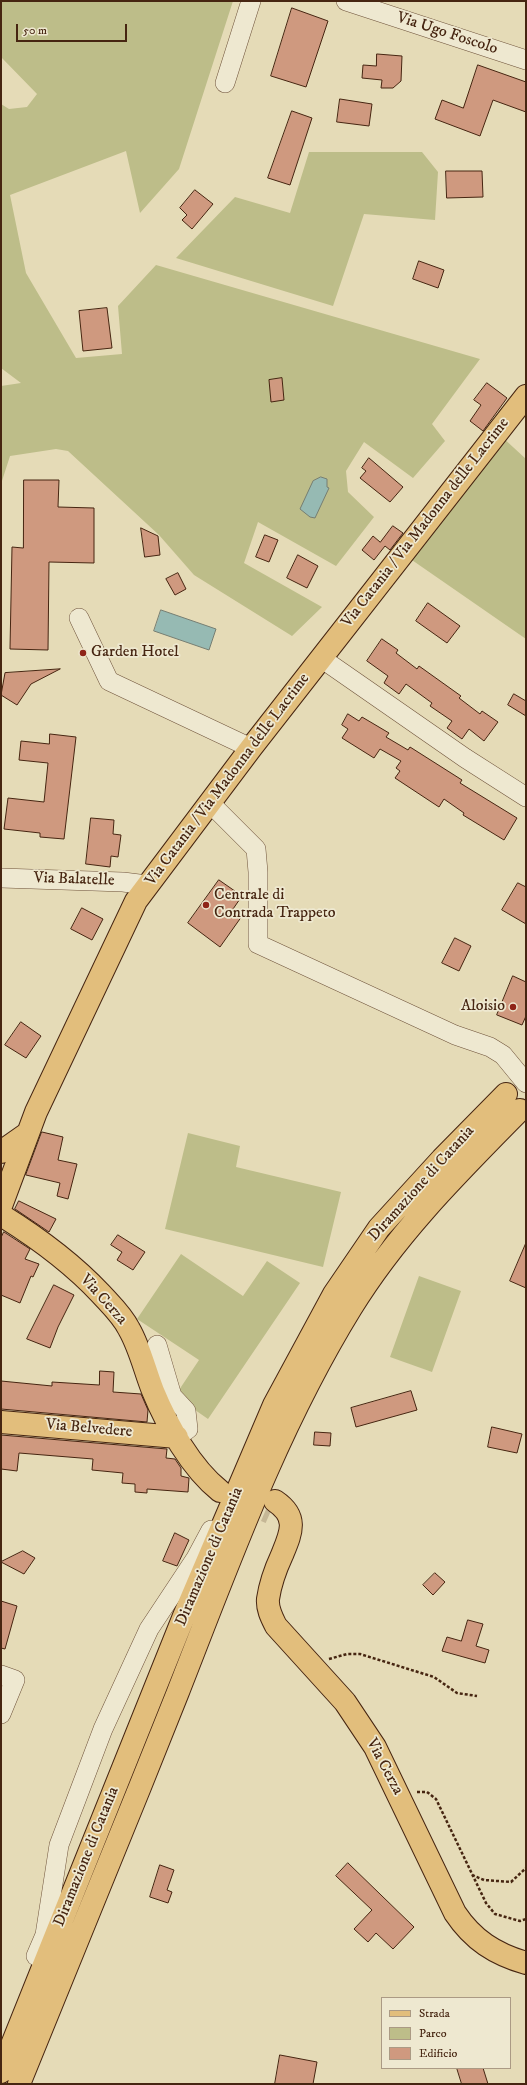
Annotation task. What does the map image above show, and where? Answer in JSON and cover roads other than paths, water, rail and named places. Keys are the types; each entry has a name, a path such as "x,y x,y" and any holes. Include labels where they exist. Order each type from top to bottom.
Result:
{"main road":[{"name":"Via Catania / Via Madonna delle Lacrime","path":"3,1191 82,1012 136,901 146,885 211,804 251,748 526,396"},
{"name":"Diramazione di Catania","path":"1,2072 181,1623 274,1405 334,1294 380,1228 442,1159 506,1094"},
{"name":"Diramazione di Catania","path":"19,2084 237,1543 294,1412 351,1307 403,1233 457,1173 520,1110"},
{"path":"1,1152 28,1133"},
{"name":"Via Cerza","path":"1,1215 34,1236 68,1262 119,1313 130,1330 153,1392 177,1437 201,1475 223,1486"},
{"name":"Via Belvedere","path":"1,1422 177,1437"},
{"name":"Via Cerza","path":"273,1507 279,1528 281,1557 268,1600 270,1614 276,1626 345,1702 375,1747 455,1913 464,1926 491,1950 505,1957 526,1963"}],"street":[{"path":"224,83 251,1"},
{"name":"Via Ugo Foscolo","path":"346,1 526,60"},
{"path":"79,618 109,681 251,748"},
{"path":"321,658 466,758 526,797"},
{"path":"211,804 256,849 258,872 258,944 455,1035 490,1046 503,1055 526,1083"},
{"name":"Via Balatelle","path":"1,878 123,882 146,885"},
{"path":"157,1345 172,1396 186,1411 188,1429 177,1437"},
{"path":"1,2045 45,1935 59,1845 103,1729 150,1629 196,1558 274,1405"},
{"path":"1,1675 15,1680 1,1714"}],"water":[{"path":"321,477 327,479 327,487 329,488 315,518 310,517 300,509 313,481"},
{"path":"161,610 216,629 209,650 154,631"}],"tunnel":[{"path":"235,1498 270,1513"}],"place":[{"name":"Garden Hotel","path":"83,653"},
{"name":"Centrale di Contrada Trappeto","path":"206,905"},
{"name":"Aloisio","path":"513,1007"}]}
